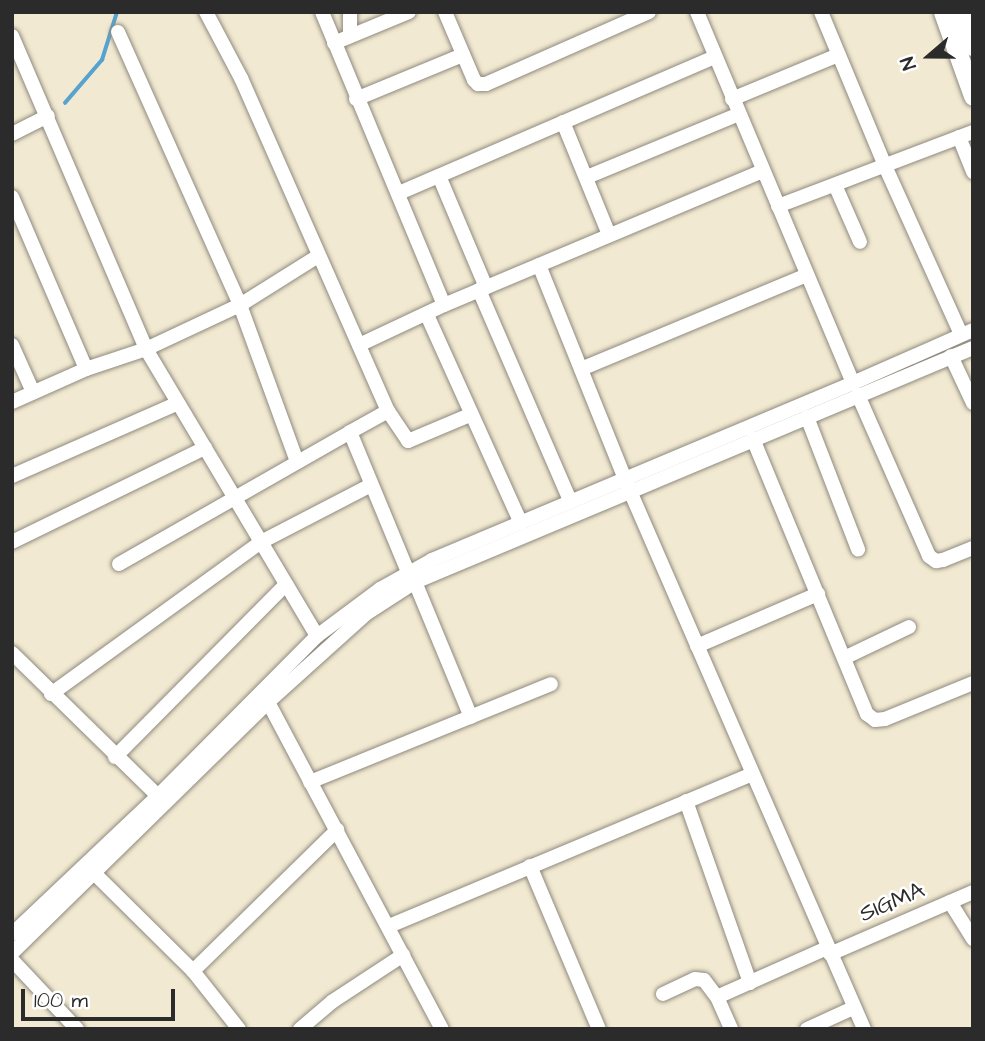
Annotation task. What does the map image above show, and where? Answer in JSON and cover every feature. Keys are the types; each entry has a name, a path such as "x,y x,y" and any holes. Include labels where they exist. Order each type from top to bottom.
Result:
{"main road":[{"path":"943,12 973,96"},
{"path":"962,12 973,46"}],"street":[{"path":"206,12 241,78 388,411 408,441 470,415"},
{"path":"322,12 444,305"},
{"path":"350,12 350,36"},
{"path":"334,43 409,12"},
{"path":"445,12 474,80 478,84 486,85 649,12"},
{"path":"697,12 762,171 929,556 936,561 943,560 973,548"},
{"path":"12,953 42,915 158,796 317,636 356,605 570,500 628,484 807,417 855,389 967,332 885,166 821,12"},
{"path":"118,32 240,305 297,462"},
{"path":"12,36 146,349 317,636"},
{"path":"356,99 463,55"},
{"path":"732,99 838,55"},
{"path":"399,193 716,57"},
{"path":"587,177 738,114"},
{"path":"12,134 48,117"},
{"path":"563,122 609,236"},
{"path":"778,206 966,135 973,172"},
{"path":"359,345 444,305 762,171"},
{"path":"439,176 482,289 570,500"},
{"path":"835,185 860,242"},
{"path":"12,197 86,369"},
{"path":"12,402 86,369 146,349 240,305 318,256"},
{"path":"539,265 628,484 864,1029"},
{"path":"581,369 807,275"},
{"path":"427,315 521,523"},
{"path":"12,345 33,392"},
{"path":"12,934 42,915 95,874 268,702 411,577 855,389 973,348"},
{"path":"951,356 973,403"},
{"path":"12,476 178,403"},
{"path":"120,564 388,411"},
{"path":"807,417 858,549"},
{"path":"349,432 471,717"},
{"path":"753,439 867,714 875,720 885,719 973,683"},
{"path":"12,542 205,447"},
{"path":"51,694 261,542 371,485"},
{"path":"115,757 286,584"},
{"path":"697,646 818,594"},
{"path":"844,658 909,627"},
{"path":"12,653 115,757 158,796"},
{"path":"310,782 551,684"},
{"path":"268,702 442,1029"},
{"path":"389,926 752,774"},
{"path":"686,801 750,983"},
{"path":"193,971 337,830"},
{"path":"530,866 599,1029"},
{"path":"95,874 193,971 239,1029"},
{"name":"SIGMA","path":"718,997 973,892"},
{"path":"950,902 973,939"},
{"path":"300,1029 316,1023 403,955"},
{"path":"12,960 77,1029"},
{"path":"663,994 695,979 704,980 718,997 732,1029"},
{"path":"807,1029 853,1008"}],"waterway":[{"path":"65,103 102,60 117,12"}]}
